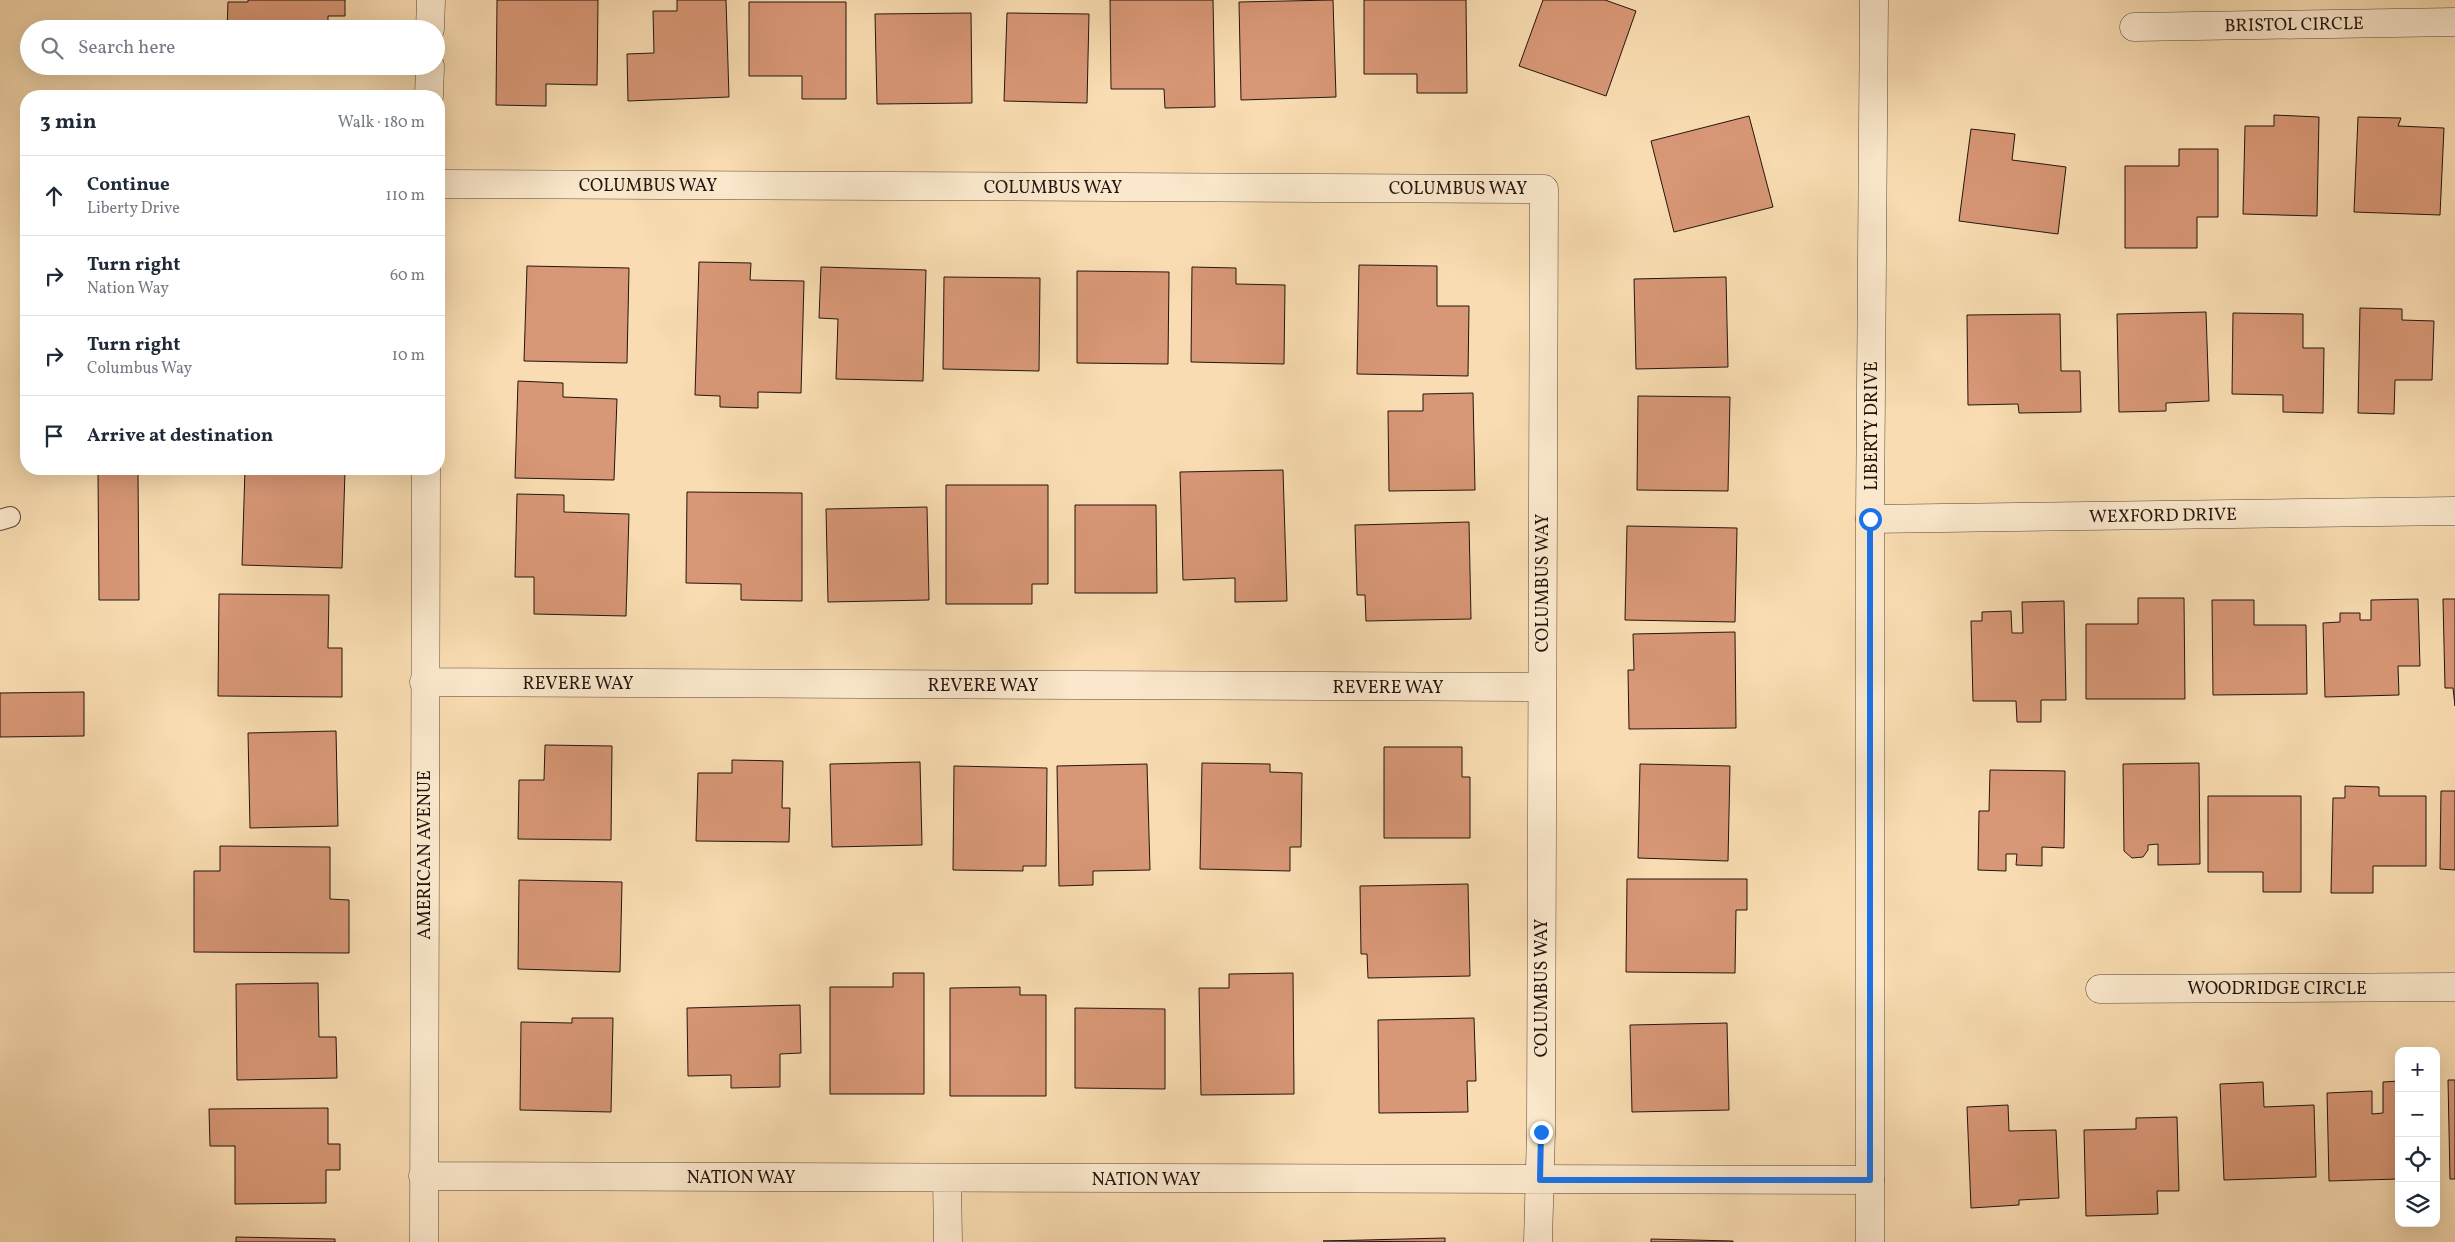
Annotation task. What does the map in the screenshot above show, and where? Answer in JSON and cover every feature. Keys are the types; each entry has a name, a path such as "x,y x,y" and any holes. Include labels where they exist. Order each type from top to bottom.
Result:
{"street":[{"path":"430,20 431,0"},
{"name":"LIBERTY DRIVE","path":"1870,1242 1870,519 1874,0"},
{"name":"BRISTOL CIRCLE","path":"2134,27 2455,22"},
{"path":"430,75 430,90"},
{"name":"COLUMBUS WAY","path":"445,184 1544,189 1540,1180 1538,1242"},
{"name":"AMERICAN AVENUE","path":"424,1242 426,475"},
{"name":"WEXFORD DRIVE","path":"1870,519 2455,511"},
{"name":"REVERE WAY","path":"424,682 1542,687"},
{"name":"WOODRIDGE CIRCLE","path":"2100,989 2455,987"},
{"name":"NATION WAY","path":"423,1176 1870,1180"},
{"path":"947,1178 948,1242"}],"building":[{"path":"248,0 345,0 345,16 328,16 328,20 227,20 228,2 248,2"},
{"path":"497,0 598,0 597,85 546,84 546,106 496,105"},
{"path":"677,0 726,0 729,97 628,101 627,54 654,53 653,11 677,11"},
{"path":"1110,0 1213,0 1215,107 1165,108 1164,89 1111,89"},
{"path":"1333,0 1336,97 1241,100 1239,2"},
{"path":"1364,0 1466,0 1467,93 1417,93 1417,74 1364,74"},
{"path":"1543,0 1605,0 1636,11 1606,96 1519,66"},
{"path":"749,2 846,2 846,99 802,99 802,76 749,76"},
{"path":"971,13 972,103 877,104 875,14"},
{"path":"1007,13 1089,14 1087,103 1004,101"},
{"path":"2274,115 2319,117 2317,216 2243,214 2245,126 2274,126"},
{"path":"1749,116 1773,207 1674,232 1651,141"},
{"path":"2358,117 2401,118 2398,126 2444,128 2440,215 2354,212"},
{"path":"1971,129 2015,134 2012,160 2066,167 2058,234 1959,221"},
{"path":"2179,149 2218,149 2218,217 2197,217 2197,248 2125,248 2125,166 2179,166"},
{"path":"699,262 751,263 750,280 804,281 801,393 758,392 758,408 720,407 720,396 695,395"},
{"path":"1359,265 1437,266 1437,306 1469,306 1468,376 1357,374"},
{"path":"527,266 629,268 627,363 524,361"},
{"path":"821,267 926,270 923,381 836,379 838,319 819,318"},
{"path":"1192,267 1236,268 1236,284 1285,285 1284,364 1191,362"},
{"path":"1077,271 1169,272 1168,364 1077,363"},
{"path":"944,277 1040,278 1039,371 943,369"},
{"path":"1726,277 1728,367 1636,369 1634,279"},
{"path":"2360,308 2402,309 2402,320 2434,321 2432,380 2395,380 2394,414 2358,413"},
{"path":"2206,312 2209,401 2166,403 2166,411 2119,412 2117,314"},
{"path":"2233,313 2303,314 2303,348 2324,348 2323,413 2283,412 2283,395 2232,394"},
{"path":"2060,314 2061,371 2080,371 2081,412 2019,413 2018,404 1968,405 1967,315"},
{"path":"518,381 563,383 563,397 617,399 614,480 515,478"},
{"path":"1473,393 1475,490 1389,491 1388,411 1423,411 1423,394"},
{"path":"1638,396 1730,397 1728,491 1637,490"},
{"path":"1283,470 1287,601 1235,602 1235,578 1183,580 1180,472"},
{"path":"98,475 138,475 139,600 99,600"},
{"path":"245,475 345,475 342,568 242,565"},
{"path":"946,485 1048,485 1048,584 1032,584 1032,604 946,604"},
{"path":"687,492 802,493 802,601 741,600 741,584 686,583"},
{"path":"517,494 564,495 564,512 629,514 626,616 534,614 534,577 515,577"},
{"path":"1075,505 1156,505 1157,593 1075,593"},
{"path":"927,507 929,600 828,602 826,509"},
{"path":"1469,522 1471,619 1366,621 1365,595 1357,595 1355,525"},
{"path":"1627,526 1737,528 1735,622 1625,620"},
{"path":"219,594 329,595 328,648 342,648 342,697 218,696"},
{"path":"2138,598 2184,598 2185,699 2086,699 2086,624 2138,624"},
{"path":"2418,599 2420,666 2398,666 2399,695 2325,697 2323,623 2340,622 2340,613 2360,613 2360,620 2371,620 2371,600"},
{"path":"2443,599 2455,599 2455,706 2453,688 2445,688"},
{"path":"2212,600 2254,600 2254,625 2306,625 2307,694 2213,695"},
{"path":"2064,601 2066,700 2041,700 2041,722 2017,722 2016,701 1973,701 1971,621 1982,621 1982,612 2011,611 2012,633 2023,633 2022,602"},
{"path":"1735,632 1736,728 1629,729 1628,670 1634,670 1633,634"},
{"path":"84,692 84,736 0,737 0,693"},
{"path":"336,731 338,826 250,828 248,733"},
{"path":"545,745 612,746 611,840 518,839 519,780 544,780"},
{"path":"1384,747 1462,747 1462,777 1470,777 1470,838 1384,838"},
{"path":"732,760 783,761 782,808 790,808 789,842 696,841 698,773 732,773"},
{"path":"920,762 922,845 832,847 830,764"},
{"path":"1202,763 1270,764 1270,772 1302,773 1301,847 1290,847 1290,871 1200,869"},
{"path":"2199,763 2200,864 2158,865 2158,844 2148,845 2148,850 2143,857 2132,858 2124,851 2123,764"},
{"path":"1147,764 1150,870 1093,871 1093,885 1059,886 1057,766"},
{"path":"1640,764 1730,766 1728,861 1638,858"},
{"path":"954,766 1047,768 1046,866 1023,866 1023,871 953,870"},
{"path":"1990,770 2065,771 2064,848 2042,847 2042,866 2016,865 2017,854 2006,854 2006,871 1978,870 1979,811 1989,811"},
{"path":"2345,786 2379,787 2379,796 2426,796 2426,866 2373,866 2373,893 2331,893 2333,798 2345,798"},
{"path":"2441,791 2455,791 2455,870 2440,869"},
{"path":"2208,796 2301,796 2301,892 2263,892 2263,872 2208,872"},
{"path":"220,846 330,847 330,899 349,900 349,953 194,952 194,871 220,871"},
{"path":"1627,879 1747,879 1747,910 1736,910 1735,973 1626,972"},
{"path":"519,880 622,882 620,972 518,969"},
{"path":"1468,884 1470,976 1368,978 1367,954 1361,954 1360,886"},
{"path":"893,973 924,973 924,1094 830,1094 830,987 893,987"},
{"path":"1293,973 1294,1094 1201,1095 1199,988 1229,988 1229,974"},
{"path":"318,983 319,1037 336,1037 337,1078 237,1080 236,984"},
{"path":"1020,987 1020,995 1046,995 1046,1096 950,1096 950,988"},
{"path":"800,1005 801,1053 780,1054 780,1087 731,1088 731,1075 688,1076 687,1008"},
{"path":"1075,1008 1165,1009 1165,1089 1075,1088"},
{"path":"572,1018 613,1018 611,1112 520,1110 521,1022 572,1023"},
{"path":"1474,1018 1476,1081 1467,1081 1468,1112 1379,1113 1378,1020"},
{"path":"1727,1023 1729,1110 1632,1112 1630,1025"},
{"path":"2448,1080 2455,1080 2455,1179 2450,1179"},
{"path":"2395,1081 2395,1179 2329,1181 2327,1093 2372,1091 2372,1114 2383,1113 2383,1082"},
{"path":"2263,1082 2264,1107 2314,1105 2316,1177 2224,1180 2220,1084"},
{"path":"2008,1105 2009,1131 2056,1130 2059,1198 2019,1200 2019,1205 1971,1208 1967,1107"},
{"path":"328,1108 328,1144 340,1144 340,1170 326,1170 326,1203 235,1204 235,1146 210,1146 209,1109"},
{"path":"2177,1117 2179,1191 2157,1191 2158,1214 2086,1216 2084,1130 2136,1129 2136,1118"},
{"path":"236,1237 335,1239 335,1242 236,1242"},
{"path":"1445,1238 1445,1242 1323,1241"},
{"path":"1651,1239 1733,1241 1733,1242 1651,1242"}],"route":[{"path":"1541,1132 1540,1180 1870,1180 1870,519"}]}
